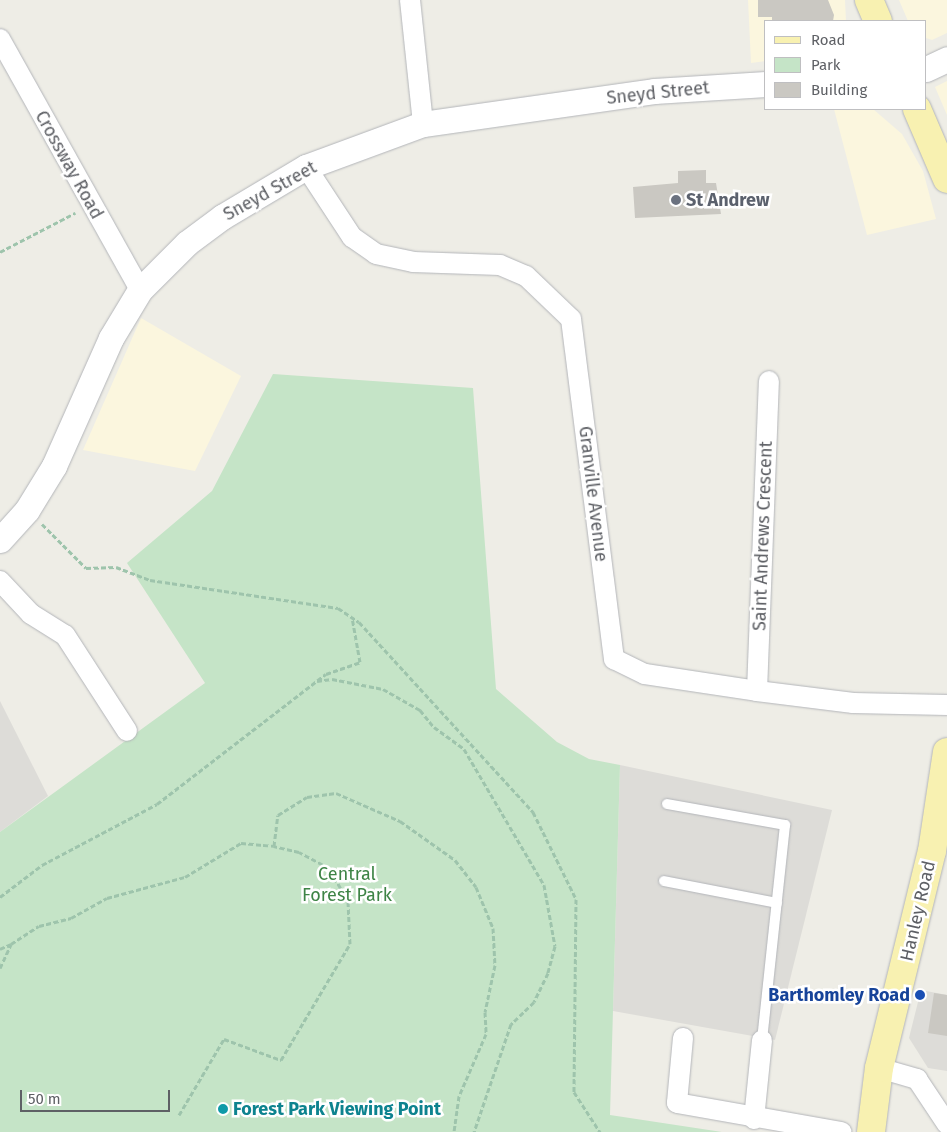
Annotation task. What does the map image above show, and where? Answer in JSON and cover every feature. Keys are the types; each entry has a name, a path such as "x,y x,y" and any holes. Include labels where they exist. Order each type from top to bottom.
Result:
{"main road":[{"path":"869,0 878,20"},
{"path":"917,110 947,179"},
{"name":"Hanley Road","path":"871,1132 878,1068 923,898 947,752"}],"street":[{"path":"410,0 423,124"},
{"name":"Crossway Road","path":"0,39 90,205 140,290"},
{"path":"927,69 947,59"},
{"name":"Sneyd Street","path":"0,540 27,510 54,466 111,338 140,290 187,243 208,227 306,167 423,124 654,91 764,84"},
{"name":"Granville Avenue","path":"306,167 352,237 376,254 413,262 500,265 526,276 571,319 614,659 645,674 757,691 853,703 947,704"},
{"name":"Saint Andrews Crescent","path":"757,691 769,382"},
{"path":"0,580 31,614 64,635 126,731"},
{"path":"683,1038 677,1103 754,1119 841,1132"},
{"path":"754,1119 762,1040"},
{"path":"878,1068 916,1079 938,1092 947,1124"}],"lane":[{"path":"667,804 785,825 762,1040"},
{"path":"664,881 777,903"}],"path":[{"path":"0,252 90,205"},
{"path":"27,510 86,568 116,567 150,580 338,608 351,616 533,812 576,899 574,1092 600,1132"},
{"path":"0,897 42,865 157,804 326,674 360,662 351,616"},
{"path":"317,681 332,680 383,689 420,710 434,727 464,749 544,885 556,946 534,1002 511,1024 474,1132"},
{"path":"274,846 278,815 307,798 336,793 400,821 455,860 476,887 493,928 495,965 485,1012 486,1034 459,1096 454,1132"},
{"path":"0,949 39,926 71,918 107,898 185,877 241,843 274,846 300,852 329,868 348,901 350,944 281,1060 224,1040 179,1115"},
{"path":"0,968 11,944"}],"shaded area":[{"path":"748,0 845,0 846,20 764,20 764,61 751,63"},
{"path":"899,0 947,0 947,33 932,40 927,38 927,20 908,20"},
{"path":"947,81 947,115 935,87"},
{"path":"834,110 874,110 902,134 923,171 936,219 867,235"},
{"path":"141,318 241,376 195,471 83,450"},
{"path":"0,701 48,796 0,832"},
{"path":"620,765 832,810 775,1040 613,1011"},
{"path":"921,990 947,995 947,1071 928,1068 909,1038"}],"green space":[{"name":"Central Forest Park","path":"273,374 473,388 496,689 557,742 589,759 620,765 610,1115 722,1132 0,1132 0,832 205,683 127,563 212,491"}],"building":[{"path":"758,0 828,0 834,15 833,20 772,20 772,17 758,17"},
{"name":"St Andrew","path":"706,170 706,183 716,183 721,214 635,218 633,187 678,183 678,171"},
{"path":"934,993 947,995 947,1036 928,1033"}],"place":[{"name":"St Andrew","path":"676,200"},
{"name":"Barthomley Road","path":"920,995"},
{"name":"Forest Park Viewing Point","path":"223,1109"}]}
